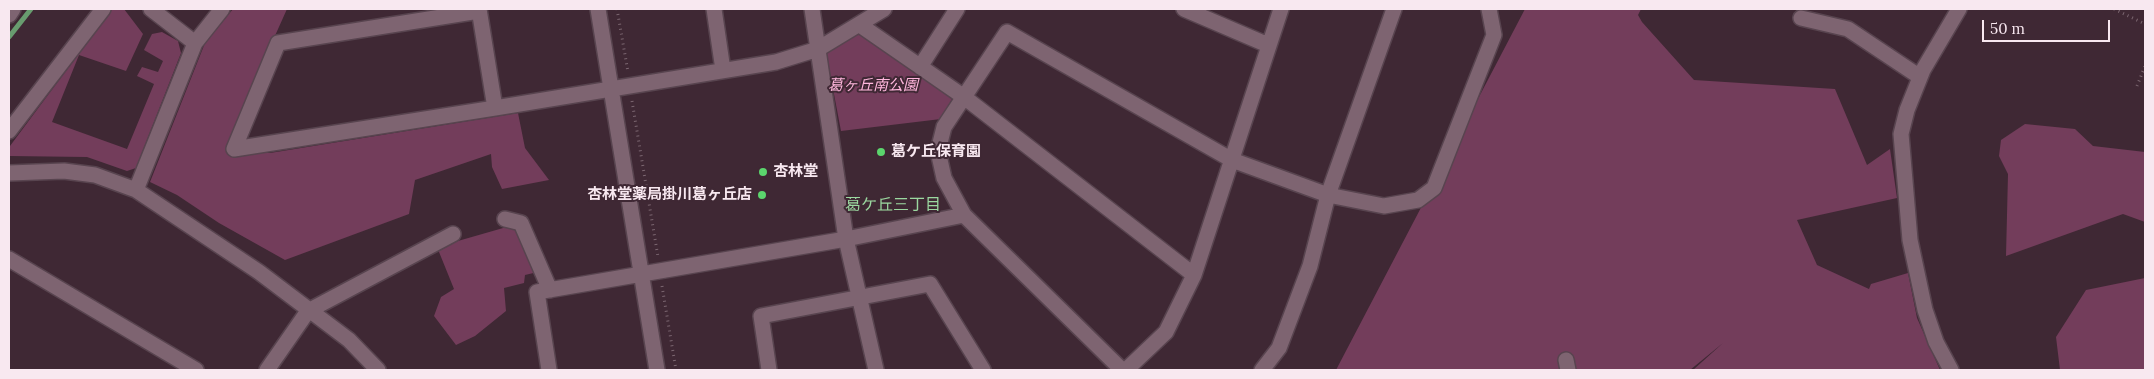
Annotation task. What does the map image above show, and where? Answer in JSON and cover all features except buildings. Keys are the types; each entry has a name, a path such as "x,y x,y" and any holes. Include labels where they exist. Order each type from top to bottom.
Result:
{"street":[{"path":"9,15 14,9"},
{"path":"9,130 103,9"},
{"path":"151,9 195,43"},
{"path":"136,190 195,43 222,9"},
{"path":"598,9 640,276 657,370"},
{"path":"714,9 723,70"},
{"path":"812,9 846,239 876,370"},
{"path":"495,108 479,10 278,43 234,149 610,91 776,62 818,49 884,9"},
{"path":"920,67 958,9"},
{"path":"1184,9 1268,45"},
{"path":"1280,9 1232,160 1194,276 1166,332 1124,370 964,215 944,178 938,151 944,127 1007,32 1232,160 1328,195 1384,206 1418,200 1434,188 1494,35 1489,9"},
{"path":"1262,370 1279,348 1310,266 1328,195 1394,9"},
{"path":"1951,370 1936,342 1925,310 1910,240 1902,134 1907,110 1920,77 1959,9"},
{"path":"1801,18 1848,29 1920,77"},
{"path":"860,25 964,97 1194,276"},
{"path":"9,173 64,171 95,176 136,190 260,272 308,311 349,340 378,370"},
{"path":"549,370 537,292 640,276 846,239 964,215"},
{"path":"505,219 520,223 550,290"},
{"path":"267,370 308,311 453,234"},
{"path":"9,260 196,370"},
{"path":"769,370 761,316 930,284 983,370"}],"path":[{"path":"617,9 676,370"},
{"path":"2114,9 2145,24"},
{"path":"2137,86 2145,66"}],"green space":[{"path":"112,9 124,9 143,34 126,71 79,55 52,122 127,149 154,84 137,76 142,67 158,72 163,61 144,50 152,34 162,32 178,41 181,53 136,168 127,171 87,157 9,156 10,146"},
{"path":"233,9 287,9 248,96 230,153 270,153 518,113 525,148 549,180 502,189 492,167 491,154 415,180 409,214 285,260 219,223 177,195 150,182 205,43"},
{"path":"1525,9 1641,9 1638,15 1642,22 1694,80 1835,89 1867,165 1890,149 1897,198 1797,220 1817,265 1869,289 1871,284 1908,273 1917,318 1940,370 1693,370 1723,343 1690,370 1336,370"},
{"name":"葛ヶ丘南公園","path":"863,27 953,97 941,119 841,131 826,52"},
{"path":"2025,124 2075,129 2093,146 2145,152 2145,222 2123,214 2006,256 2008,174 1999,156 2001,140"},
{"path":"524,222 542,271 525,275 524,283 504,288 506,311 475,336 456,345 434,316 441,297 454,289 437,247"},
{"path":"2145,278 2145,370 2060,370 2056,337 2086,290"}],"waterway":[{"path":"9,37 31,9"}],"place":[{"name":"葛ケ丘保育園","path":"881,152"},
{"name":"杏林堂","path":"763,172"},
{"name":"杏林堂薬局掛川葛ヶ丘店","path":"762,195"}],"district":[{"name":"葛ケ丘三丁目","path":"893,205"}]}
